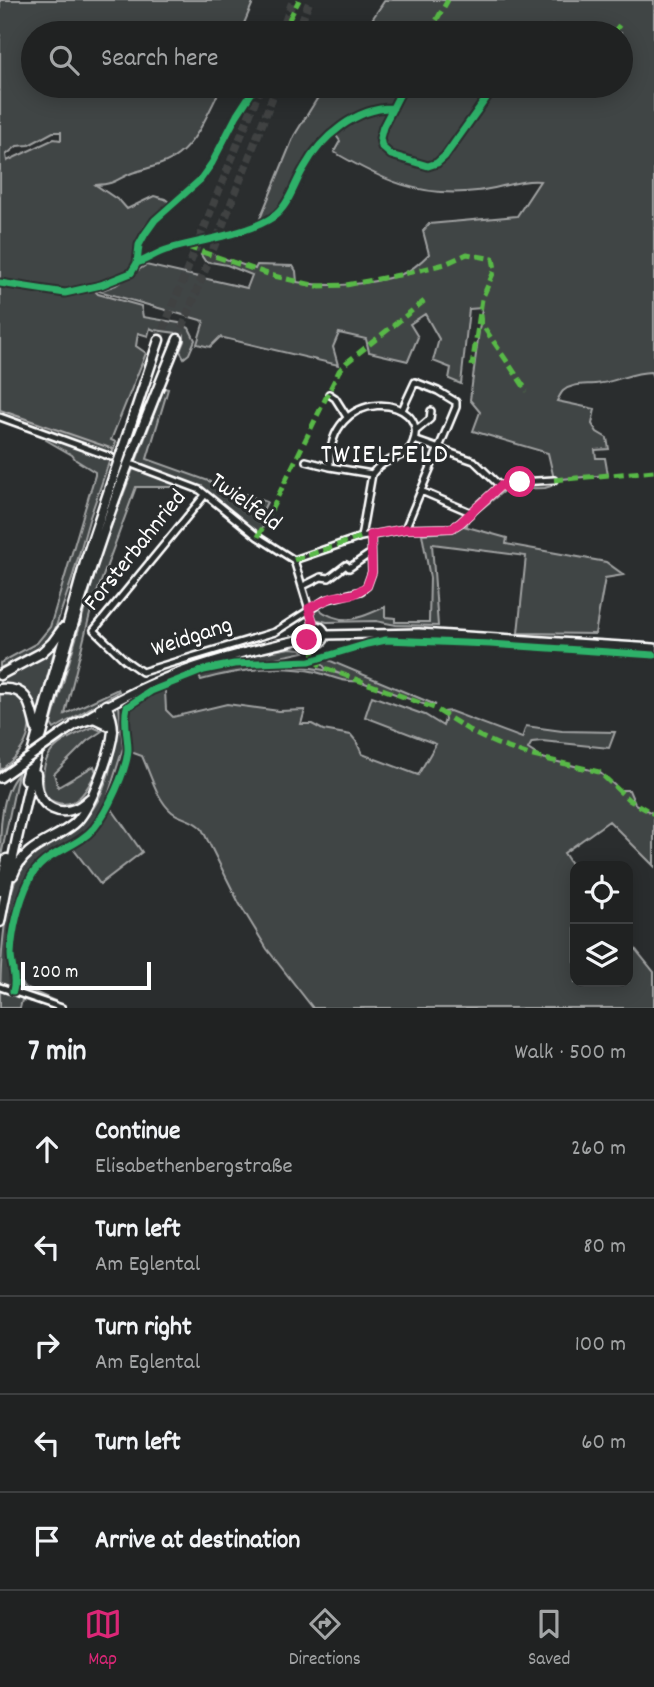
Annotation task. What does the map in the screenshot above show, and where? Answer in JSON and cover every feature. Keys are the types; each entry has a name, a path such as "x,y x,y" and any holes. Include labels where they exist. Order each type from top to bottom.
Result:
{"highway":[{"path":"0,922 37,758 97,552 128,463 178,339"},
{"path":"0,891 37,731 66,626 107,490 159,340"},
{"path":"0,676 41,653 66,626"},
{"path":"0,689 15,690 28,700 33,708 37,731"},
{"path":"8,883 26,853 74,823 86,810 111,736 112,725 103,707"},
{"path":"103,707 111,736"},
{"path":"75,724 82,724 94,718 107,724"},
{"path":"37,758 37,788 47,805 59,811 72,810 90,797"}],"main road":[{"path":"314,626 322,628 325,635 322,643 316,645 311,644 307,638 308,630 314,626"},
{"path":"325,635 419,634 654,648"},
{"path":"0,778 75,724 151,683 200,663 307,638"}],"street":[{"path":"402,410 415,382 454,399 456,407 405,529"},
{"path":"329,394 335,398 347,417"},
{"path":"330,467 332,440 339,425 356,411 380,405 402,410 413,421 417,430"},
{"path":"361,537 372,474 378,466 408,452 417,430 430,419 431,411"},
{"path":"0,417 111,457"},
{"path":"414,440 474,461 500,486 554,480"},
{"path":"306,461 372,474"},
{"name":"Twielfeld","path":"134,465 194,487 258,537 294,559 314,626"},
{"name":"Twielfeld","path":"294,559 371,535 405,529 452,528 500,486"},
{"path":"421,491 470,512"},
{"name":"Forsterbahnried","path":"94,630 205,495"},
{"path":"309,608 333,597 354,594 367,586 372,572 371,535"},
{"path":"303,586 321,577 329,578 346,565 349,568 368,555"},
{"name":"Weidgang","path":"94,630 125,660 142,672 275,632 309,608"},
{"path":"1,987 62,1008"}],"shaded area":[{"path":"0,0 254,0 245,21 21,21 21,98 216,98 198,132 178,155 162,164 96,185 127,209 154,196 169,202 151,218 141,233 131,273 92,288 98,294 141,306 143,317 179,323 189,328 195,340 189,354 184,358 180,351 184,334 150,328 148,336 138,333 136,346 146,353 111,440 116,442 53,635 40,648 0,668 0,663 37,643 50,627 95,475 95,472 72,455 46,440 49,435 0,417","holes":["53,132 61,132 61,140 54,139 7,161 6,155 17,146 29,145"]},
{"path":"385,0 654,0 654,382 651,372 644,372 602,383 575,386 563,391 557,401 595,409 592,424 597,432 607,438 609,449 595,450 596,458 605,458 608,475 561,479 545,488 506,489 469,519 467,525 460,523 500,486 554,479 548,453 473,431 480,412 470,400 482,308 469,309 461,384 449,379 451,368 433,361 439,339 425,314 410,324 418,337 408,361 369,352 366,339 339,333 333,347 338,365 220,337 210,347 197,344 204,321 99,291 116,285 146,265 247,288 252,275 227,265 205,261 201,255 205,252 255,269 257,265 293,266 297,282 310,284 350,284 390,278 409,270 429,254 423,231 429,224 517,216 540,181 456,192 437,192 402,185 334,152 340,141 332,130 305,158 276,210 259,221 294,136 318,98 482,98 439,158 442,164 490,98 633,98 633,21 371,21"},
{"path":"164,388 168,389 147,459 267,502 261,514 268,516 258,537 194,487 136,487 92,606 65,714 118,689 119,691 54,729 51,724 101,553"},
{"path":"460,525 507,538 506,544 606,562 624,575 605,578 595,634 518,633 526,556 432,544 438,626 396,625 376,621 327,622 315,619 313,612 317,608 335,618 351,619 385,607 385,617 395,618 395,622 429,622 430,578 422,534 448,532"},
{"path":"56,644 38,713 24,694 0,687 0,679"},
{"path":"290,648 304,652 246,660 243,665 304,667 340,674 325,668 320,661 326,659 436,705 426,705 359,681 287,668 229,673 201,680 198,675 232,666 235,658"},
{"path":"165,690 166,710 173,717 227,704 279,711 305,710 301,724 312,724 323,730 351,735 362,754 418,775 436,744 365,717 372,696 425,715 443,726 443,712 450,711 522,738 526,726 562,731 615,732 609,748 542,741 532,742 528,749 542,758 599,772 620,790 629,790 635,804 654,814 654,866 609,821 564,853 570,862 570,987 633,987 633,946 654,972 654,1008 313,1008 267,949 239,903 202,829 167,807 142,756 128,751 124,714 127,707 151,691"},
{"path":"10,691 21,700 27,710 29,732 19,753 0,770 0,692"},
{"path":"119,705 123,748 102,815 109,805 142,852 100,884 71,846 38,866 31,875 20,902 14,934 13,964 15,975 23,987 55,1001 57,1006 22,1000 20,1008 0,1008 3,939 13,886 19,872 30,858 73,830 94,806 113,757 113,709"},
{"path":"93,727 102,731 87,741 54,774 58,787 94,766 96,772 87,788 70,803 63,804 45,797 43,782 46,759 59,744"},
{"path":"18,774 0,861 4,803"}],"waterway":[{"path":"0,410 113,449"}],"tunnel":[{"path":"285,21 293,0"},
{"path":"302,21 310,0"},
{"path":"159,340 256,98"},
{"path":"178,339 272,98"}],"marked path":[{"path":"288,21 299,0"},
{"path":"436,21 448,0"},
{"path":"187,247 274,276 317,286 346,285 399,275 445,264 467,254 493,259 495,269 482,299 472,366"},
{"path":"258,537 339,371 428,298"},
{"path":"480,315 481,323 527,391"},
{"path":"554,480 654,471"},
{"path":"294,560 361,537"},
{"path":"313,645 314,661 325,668 434,708 475,734 497,744 529,755 599,772 629,800 654,814"}],"cycle path":[{"path":"0,283 65,293 101,285 131,273 137,263 139,245 145,234 155,220 200,180 248,98"},
{"path":"398,98 383,127 380,138 382,147 391,155 428,166 445,156 486,98"},
{"path":"137,263 166,250 250,228 273,217 287,201 311,156 330,135 354,118 380,109 393,108"},
{"path":"13,991 13,936 19,907 29,881 34,871 50,857 78,841 99,821 116,790 127,758 127,707 151,691 204,670 234,664 310,661 386,640 654,655"}],"district":[{"name":"TWIELFELD","path":"385,457"}],"route":[{"path":"307,640 307,632 314,626 309,608 333,597 354,594 367,586 372,572 371,535 405,529 452,528 500,486 520,482"}]}
